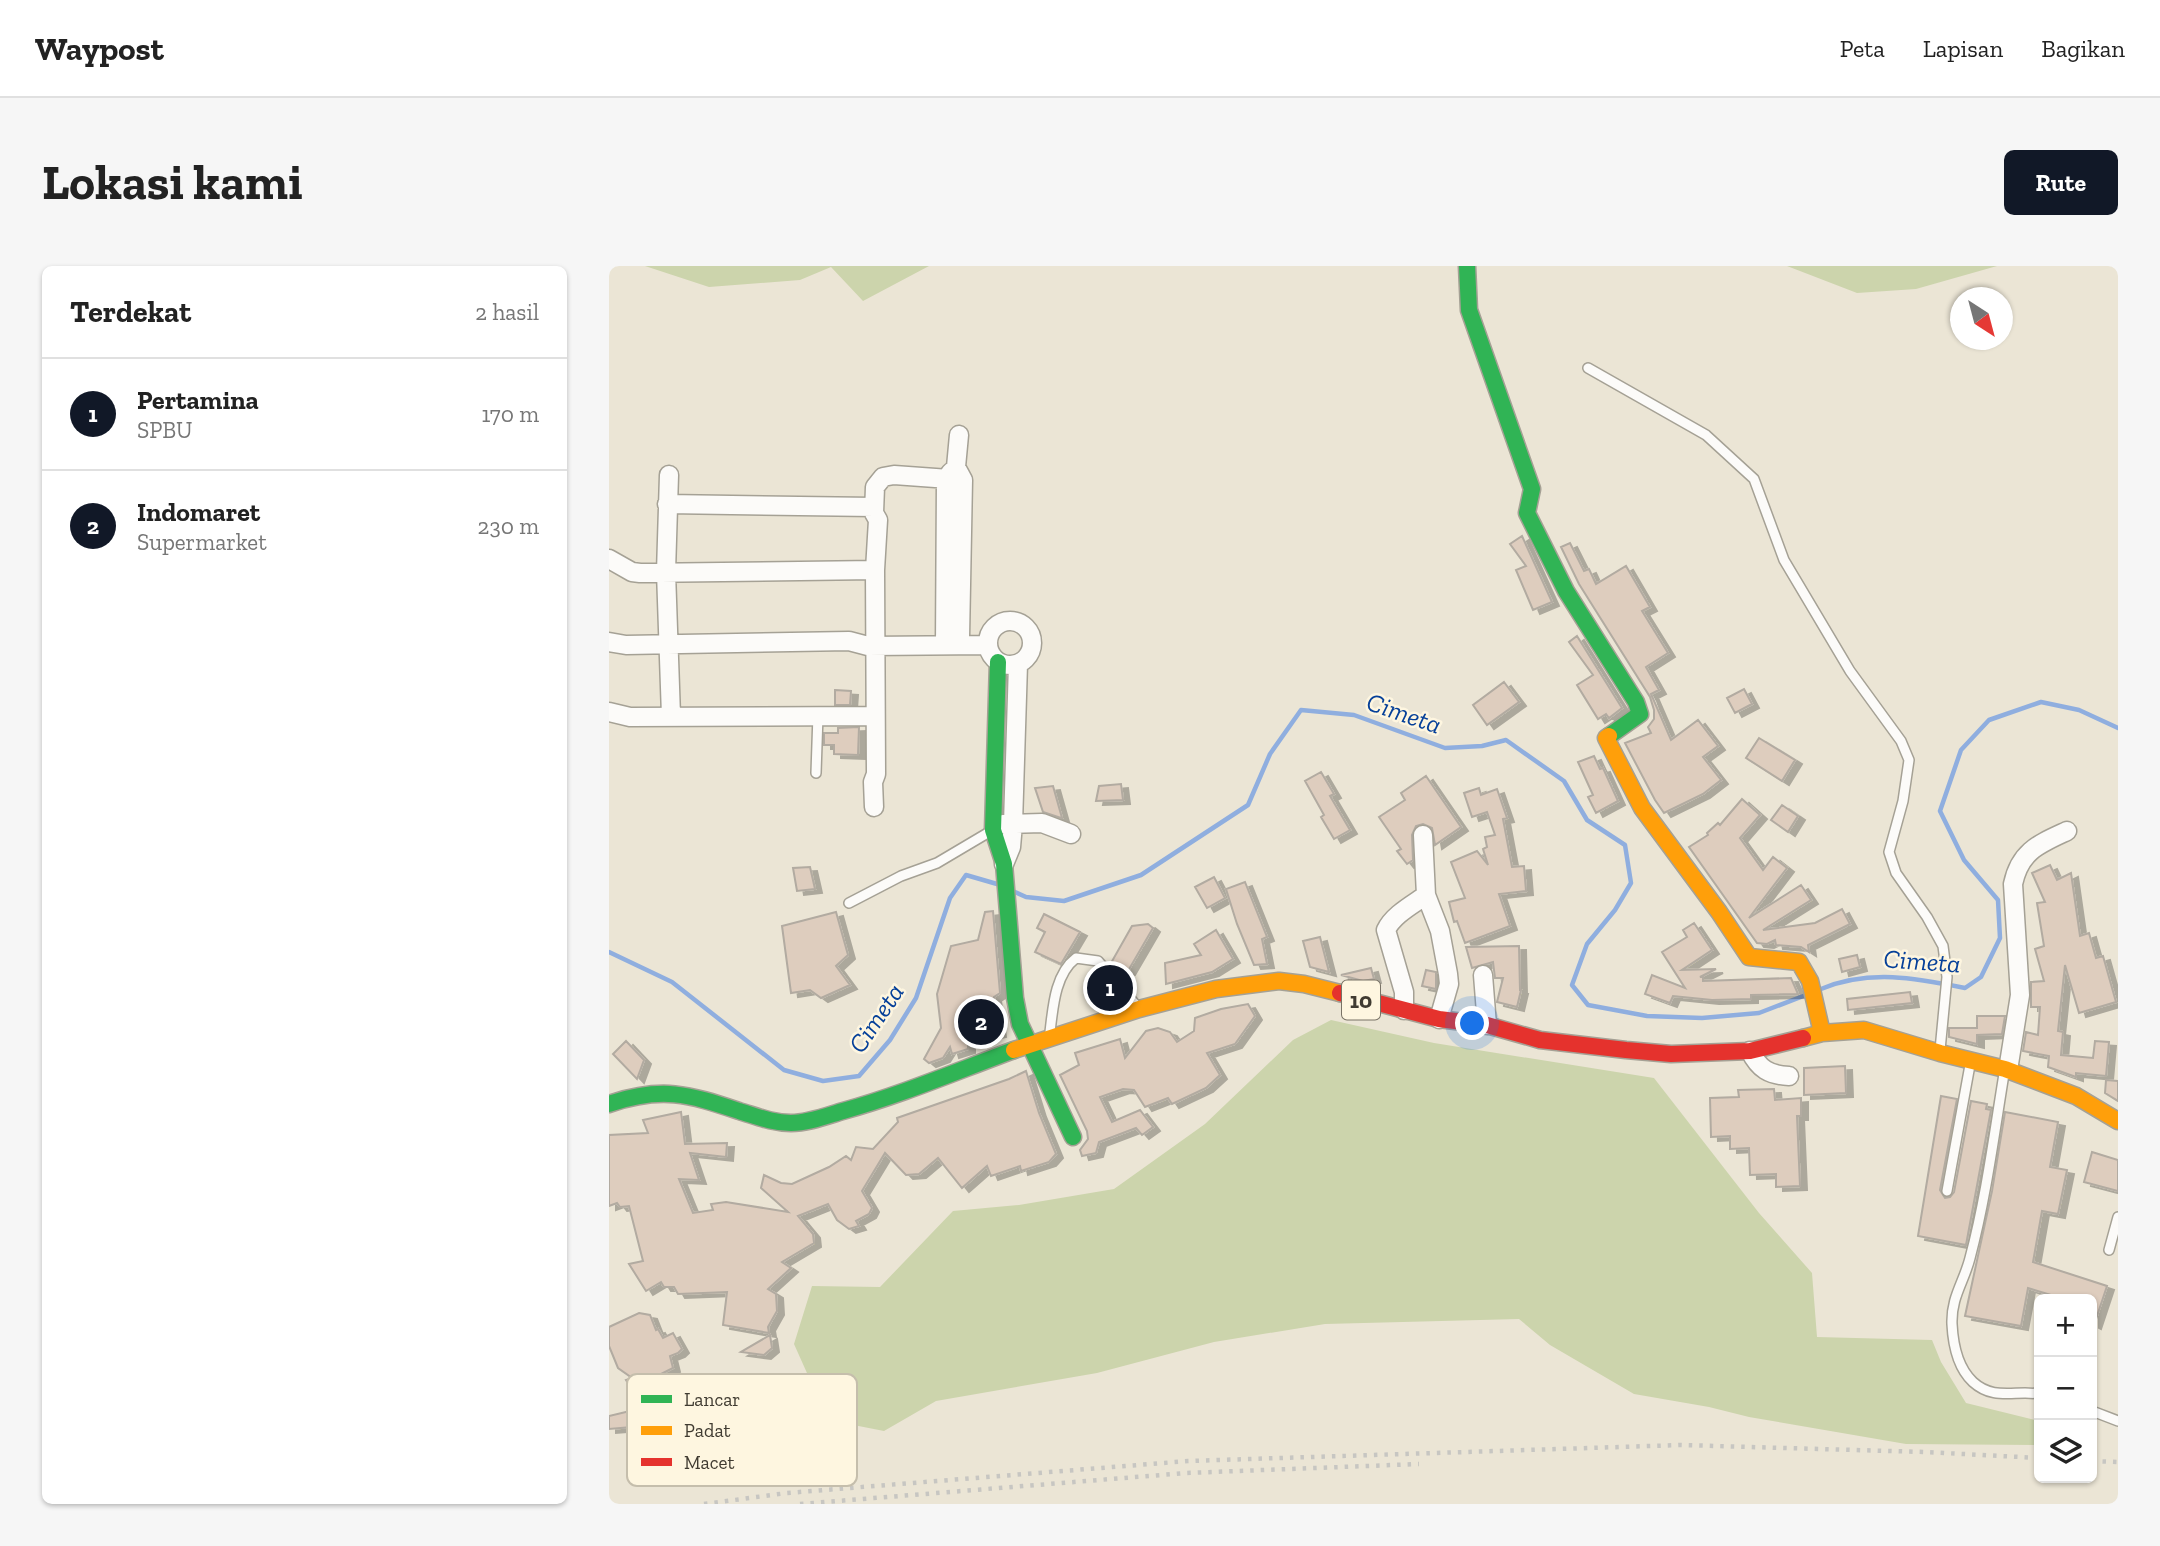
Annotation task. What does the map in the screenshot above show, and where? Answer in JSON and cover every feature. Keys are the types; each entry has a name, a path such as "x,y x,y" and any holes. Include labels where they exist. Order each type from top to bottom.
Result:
{"main road":[{"path":"1467,266 1469,310 1532,489 1527,513 1566,592 1636,702 1640,714 1606,738 1611,749 1642,808 1749,957 1799,962 1810,981 1822,1033"},
{"path":"998,662 993,827 1004,871 1015,998 1020,1024 1073,1138"},
{"name":"10","path":"609,1104 652,1094 680,1094 769,1121 791,1123 825,1117 872,1103 1049,1037 1139,1009 1216,989 1279,981 1304,984 1439,1019 1487,1025 1540,1040 1626,1051 1671,1054 1750,1051 1822,1033 1864,1030 2006,1069 2075,1096 2118,1121"}],"street":[{"path":"950,640 955,475 959,435"},
{"path":"669,475 666,572 671,716"},
{"path":"874,807 873,782 876,774 871,716 872,570 879,520 874,510 875,486 883,477 894,475 955,475"},
{"path":"667,504 874,510"},
{"path":"609,559 632,572 872,570"},
{"path":"1015,621 1027,628 1031,634 1032,649 1024,661 1004,665 998,662 993,657 988,641 991,631 1002,622 1015,621"},
{"path":"609,642 626,645 669,645 849,641 857,636 871,641 988,641"},
{"path":"1004,871 1011,846 1013,824 1018,664"},
{"path":"609,712 630,718 871,716"},
{"path":"993,827 1042,823 1071,834"},
{"path":"2006,1069 2020,995 2013,884 2016,869 2031,851 2067,831"},
{"path":"1423,835 1426,895 1440,931 1449,984 1439,1019"},
{"path":"1404,1010 1404,992 1386,930 1400,914 1426,895"},
{"path":"1483,975 1487,1025"},
{"path":"1750,1051 1765,1071 1789,1076"}],"lane":[{"path":"1588,368 1706,435 1754,479 1784,560 1850,671 1902,741 1909,760 1903,801 1889,852 1896,873 1927,917 1943,946 1947,977 1940,1053"},
{"path":"816,773 818,715"},
{"path":"849,903 901,876 937,863 993,827"},
{"path":"1049,1037 1057,989 1067,965 1076,958 1098,961 1139,1009"},
{"path":"1947,1191 1971,1060"},
{"path":"2006,1069 1970,1260 1954,1296 1952,1324 1960,1367 1975,1384 1997,1395 2034,1393"},
{"path":"2109,1250 2118,1217"},
{"path":"2097,1413 2118,1421"}],"green space":[{"path":"645,266 929,266 863,301 831,267 800,280 709,287"},
{"path":"1787,266 1997,266 1916,289 1857,293"},
{"path":"1331,1020 1434,1043 1654,1078 1759,1213 1812,1273 1817,1337 1932,1340 1941,1362 1966,1403 2034,1420 2034,1445 1906,1444 1634,1394 1550,1345 1519,1319 1325,1324 1214,1342 1097,1373 936,1401 884,1431 857,1426 857,1374 807,1374 794,1344 812,1286 880,1287 953,1211 1019,1205 1114,1189 1205,1124 1293,1040"}],"building":[{"path":"1522,536 1552,602 1533,610 1516,570 1526,566 1510,544"},
{"path":"1570,543 1584,571 1589,569 1596,584 1626,566 1650,607 1642,611 1668,653 1646,667 1659,690 1651,694 1671,740 1698,720 1718,746 1703,757 1721,780 1703,794 1664,813 1625,743 1651,733 1648,727 1654,719 1654,710 1650,697 1579,584 1561,547"},
{"path":"1577,636 1622,708 1609,718 1606,714 1598,719 1577,685 1593,675 1569,642"},
{"path":"1504,682 1519,702 1487,725 1473,705"},
{"path":"1744,689 1752,704 1735,713 1727,698"},
{"path":"835,690 851,691 850,705 835,705"},
{"path":"859,727 858,755 834,754 834,745 824,745 824,733 838,733 838,728"},
{"path":"1759,738 1795,760 1782,781 1746,758"},
{"path":"1594,756 1600,769 1603,768 1618,801 1596,813 1588,797 1593,795 1578,762"},
{"path":"1321,772 1334,794 1330,796 1350,830 1334,839 1305,781"},
{"path":"1426,776 1461,827 1435,845 1432,828 1423,824 1416,826 1412,835 1413,860 1407,864 1397,851 1401,849 1379,817 1405,800 1401,793"},
{"path":"1121,784 1123,800 1096,801 1099,786"},
{"path":"1053,786 1062,818 1043,812 1035,788"},
{"path":"1479,788 1481,795 1497,789 1507,818 1503,819 1512,867 1524,866 1526,891 1499,894 1510,926 1465,943 1457,921 1454,922 1449,902 1465,898 1451,862 1477,851 1488,865 1483,849 1487,847 1485,837 1495,835 1487,812 1472,817 1464,793"},
{"path":"1742,799 1760,815 1740,838 1763,870 1773,857 1787,868 1749,918 1801,885 1811,900 1763,930 1815,923 1842,909 1850,924 1808,945 1809,952 1801,947 1776,945 1775,940 1767,944 1757,943 1689,847 1708,835 1718,823 1720,825"},
{"path":"1782,805 1798,816 1788,832 1771,820"},
{"path":"2050,865 2057,880 2071,873 2080,936 2089,933 2096,958 2103,956 2116,1002 2079,1013 2065,965 2058,1031 2063,1032 2061,1055 2093,1058 2095,1041 2109,1042 2106,1076 2076,1073 2076,1077 2048,1067 2049,1056 2023,1051 2026,1032 2038,1035 2040,1007 2031,1007 2031,982 2044,981 2035,949 2044,946 2037,903 2045,902 2032,873"},
{"path":"810,867 815,889 797,891 793,868"},
{"path":"1214,877 1225,898 1207,908 1195,887"},
{"path":"1245,882 1267,937 1262,939 1267,964 1254,965 1226,889"},
{"path":"993,911 1000,993 994,997 999,1033 968,1040 968,1049 952,1054 950,1047 943,1058 929,1063 924,1059 941,1028 937,994 951,946 978,940 985,912"},
{"path":"836,912 848,955 836,966 850,985 821,998 810,990 791,993 782,926"},
{"path":"1044,914 1080,932 1061,964 1035,952 1045,932 1037,928"},
{"path":"1694,923 1712,950 1682,970 1716,969 1700,977 1703,977 1703,981 1791,978 1798,994 1751,995 1751,999 1712,1000 1673,996 1670,1003 1645,994 1652,975 1685,988 1662,952 1687,937 1683,930"},
{"path":"1148,924 1153,928 1128,971 1111,963 1132,926"},
{"path":"1216,930 1233,959 1212,972 1166,984 1165,963 1201,955 1194,944"},
{"path":"1320,937 1329,972 1310,967 1303,941"},
{"path":"1519,946 1521,990 1517,1007 1497,1002 1503,978 1495,978 1493,962 1472,968 1466,947"},
{"path":"1857,955 1860,967 1842,972 1839,959"},
{"path":"1371,968 1374,979 1363,981 1341,975"},
{"path":"1426,970 1436,972 1436,989 1422,986"},
{"path":"1910,992 1912,1003 1848,1010 1847,999"},
{"path":"1248,1004 1255,1016 1235,1044 1207,1053 1220,1075 1206,1088 1172,1104 1168,1098 1145,1107 1134,1090 1123,1089 1100,1097 1112,1122 1140,1110 1153,1127 1142,1135 1136,1128 1099,1142 1096,1153 1082,1156 1080,1150 1088,1139 1087,1131 1060,1075 1079,1065 1075,1053 1120,1039 1125,1058 1146,1031 1158,1028 1170,1032 1177,1042 1194,1031 1195,1018"},
{"path":"1977,1016 2005,1016 2002,1034 1977,1035 1977,1044 1949,1037 1949,1028 1977,1028"},
{"path":"626,1041 644,1060 637,1079 613,1054"},
{"path":"1845,1066 1846,1093 1804,1095 1804,1068"},
{"path":"1026,1071 1056,1154 1049,1162 1021,1171 1020,1166 991,1176 987,1166 962,1188 938,1158 919,1174 906,1175 885,1153 862,1191 872,1208 869,1214 856,1221 859,1226 849,1229 837,1220 828,1204 798,1216 813,1234 814,1243 782,1262 791,1268 768,1289 776,1294 777,1311 768,1327 769,1333 723,1325 727,1292 678,1294 674,1287 664,1287 661,1282 646,1291 629,1264 643,1261 629,1206 620,1207 617,1203 609,1206 609,1135 648,1133 643,1120 681,1112 685,1144 727,1143 726,1157 690,1153 699,1180 679,1179 693,1213 713,1210 711,1204 726,1202 788,1212 761,1188 764,1175 781,1183 792,1184 846,1156 851,1160 856,1147 873,1149 898,1122 897,1118"},
{"path":"2106,1080 2118,1081 2118,1101 2105,1093"},
{"path":"1774,1089 1775,1100 1801,1098 1801,1116 1797,1116 1800,1186 1776,1187 1776,1174 1750,1175 1749,1148 1730,1149 1730,1136 1711,1137 1710,1098 1739,1097 1738,1090"},
{"path":"1941,1096 1957,1099 1940,1190 1945,1198 1954,1192 1971,1101 1987,1104 1986,1109 1991,1110 1966,1245 1918,1236"},
{"path":"2005,1112 2058,1122 2050,1167 2067,1170 2058,1214 2042,1211 2033,1262 2107,1286 2097,1316 2097,1294 2048,1294 2028,1288 2021,1326 1965,1316 1992,1191"},
{"path":"2092,1152 2118,1160 2118,1191 2084,1182"},
{"path":"639,1313 650,1315 656,1330 658,1329 663,1338 673,1333 682,1349 670,1356 673,1368 661,1374 627,1374 618,1368 609,1346 609,1327"},
{"path":"770,1335 772,1348 764,1355 741,1352"},
{"path":"627,1412 627,1427 609,1429 609,1416"}],"waterway":[{"name":"Cimeta","path":"1821,989 1875,977 1929,981 1965,988 1981,977 2000,938 1998,900 1964,860 1940,811 1961,750 1989,720 2041,702 2079,710 2118,728"},
{"name":"Cimeta","path":"1015,892 1026,897 1064,901 1141,875 1248,805 1270,754 1301,710 1354,715 1445,748 1482,746 1506,740 1564,781 1587,820 1625,845 1631,883 1615,910 1587,944 1572,985 1588,1005 1647,1016 1702,1018 1759,1013 1806,995"},
{"name":"Cimeta","path":"609,952 672,982 784,1070 823,1081 859,1076 890,1040 916,998 950,898 966,875 997,884"}],"railway":[{"path":"704,1504 787,1493 1188,1461 1681,1445 2034,1458"},
{"path":"2097,1461 2118,1462"},
{"path":"800,1504 1186,1473 1419,1464"}],"traffic: fast":[{"path":"1467,266 1469,310 1532,489 1527,513 1566,591 1636,702 1640,714 1609,736"},
{"path":"998,662 993,830 1004,864 1015,998 1020,1024 1073,1137"},
{"path":"609,1104 645,1095 675,1094 705,1100 771,1121 804,1122 886,1098 1014,1050"}],"traffic: slow":[{"path":"1609,736 1606,738 1642,808 1749,957 1799,962 1810,981 1822,1033"},
{"path":"1014,1050 1139,1009 1216,989 1279,981 1340,993"},
{"path":"1803,1038 1822,1033 1864,1030 2005,1069 2076,1096 2118,1121"}],"traffic: jam":[{"path":"1340,993 1439,1019 1487,1025 1540,1040 1626,1050 1671,1054 1750,1051 1803,1038"}],"place":[{"name":"Pertamina","path":"1110,988"},
{"name":"Indomaret","path":"981,1022"}]}
